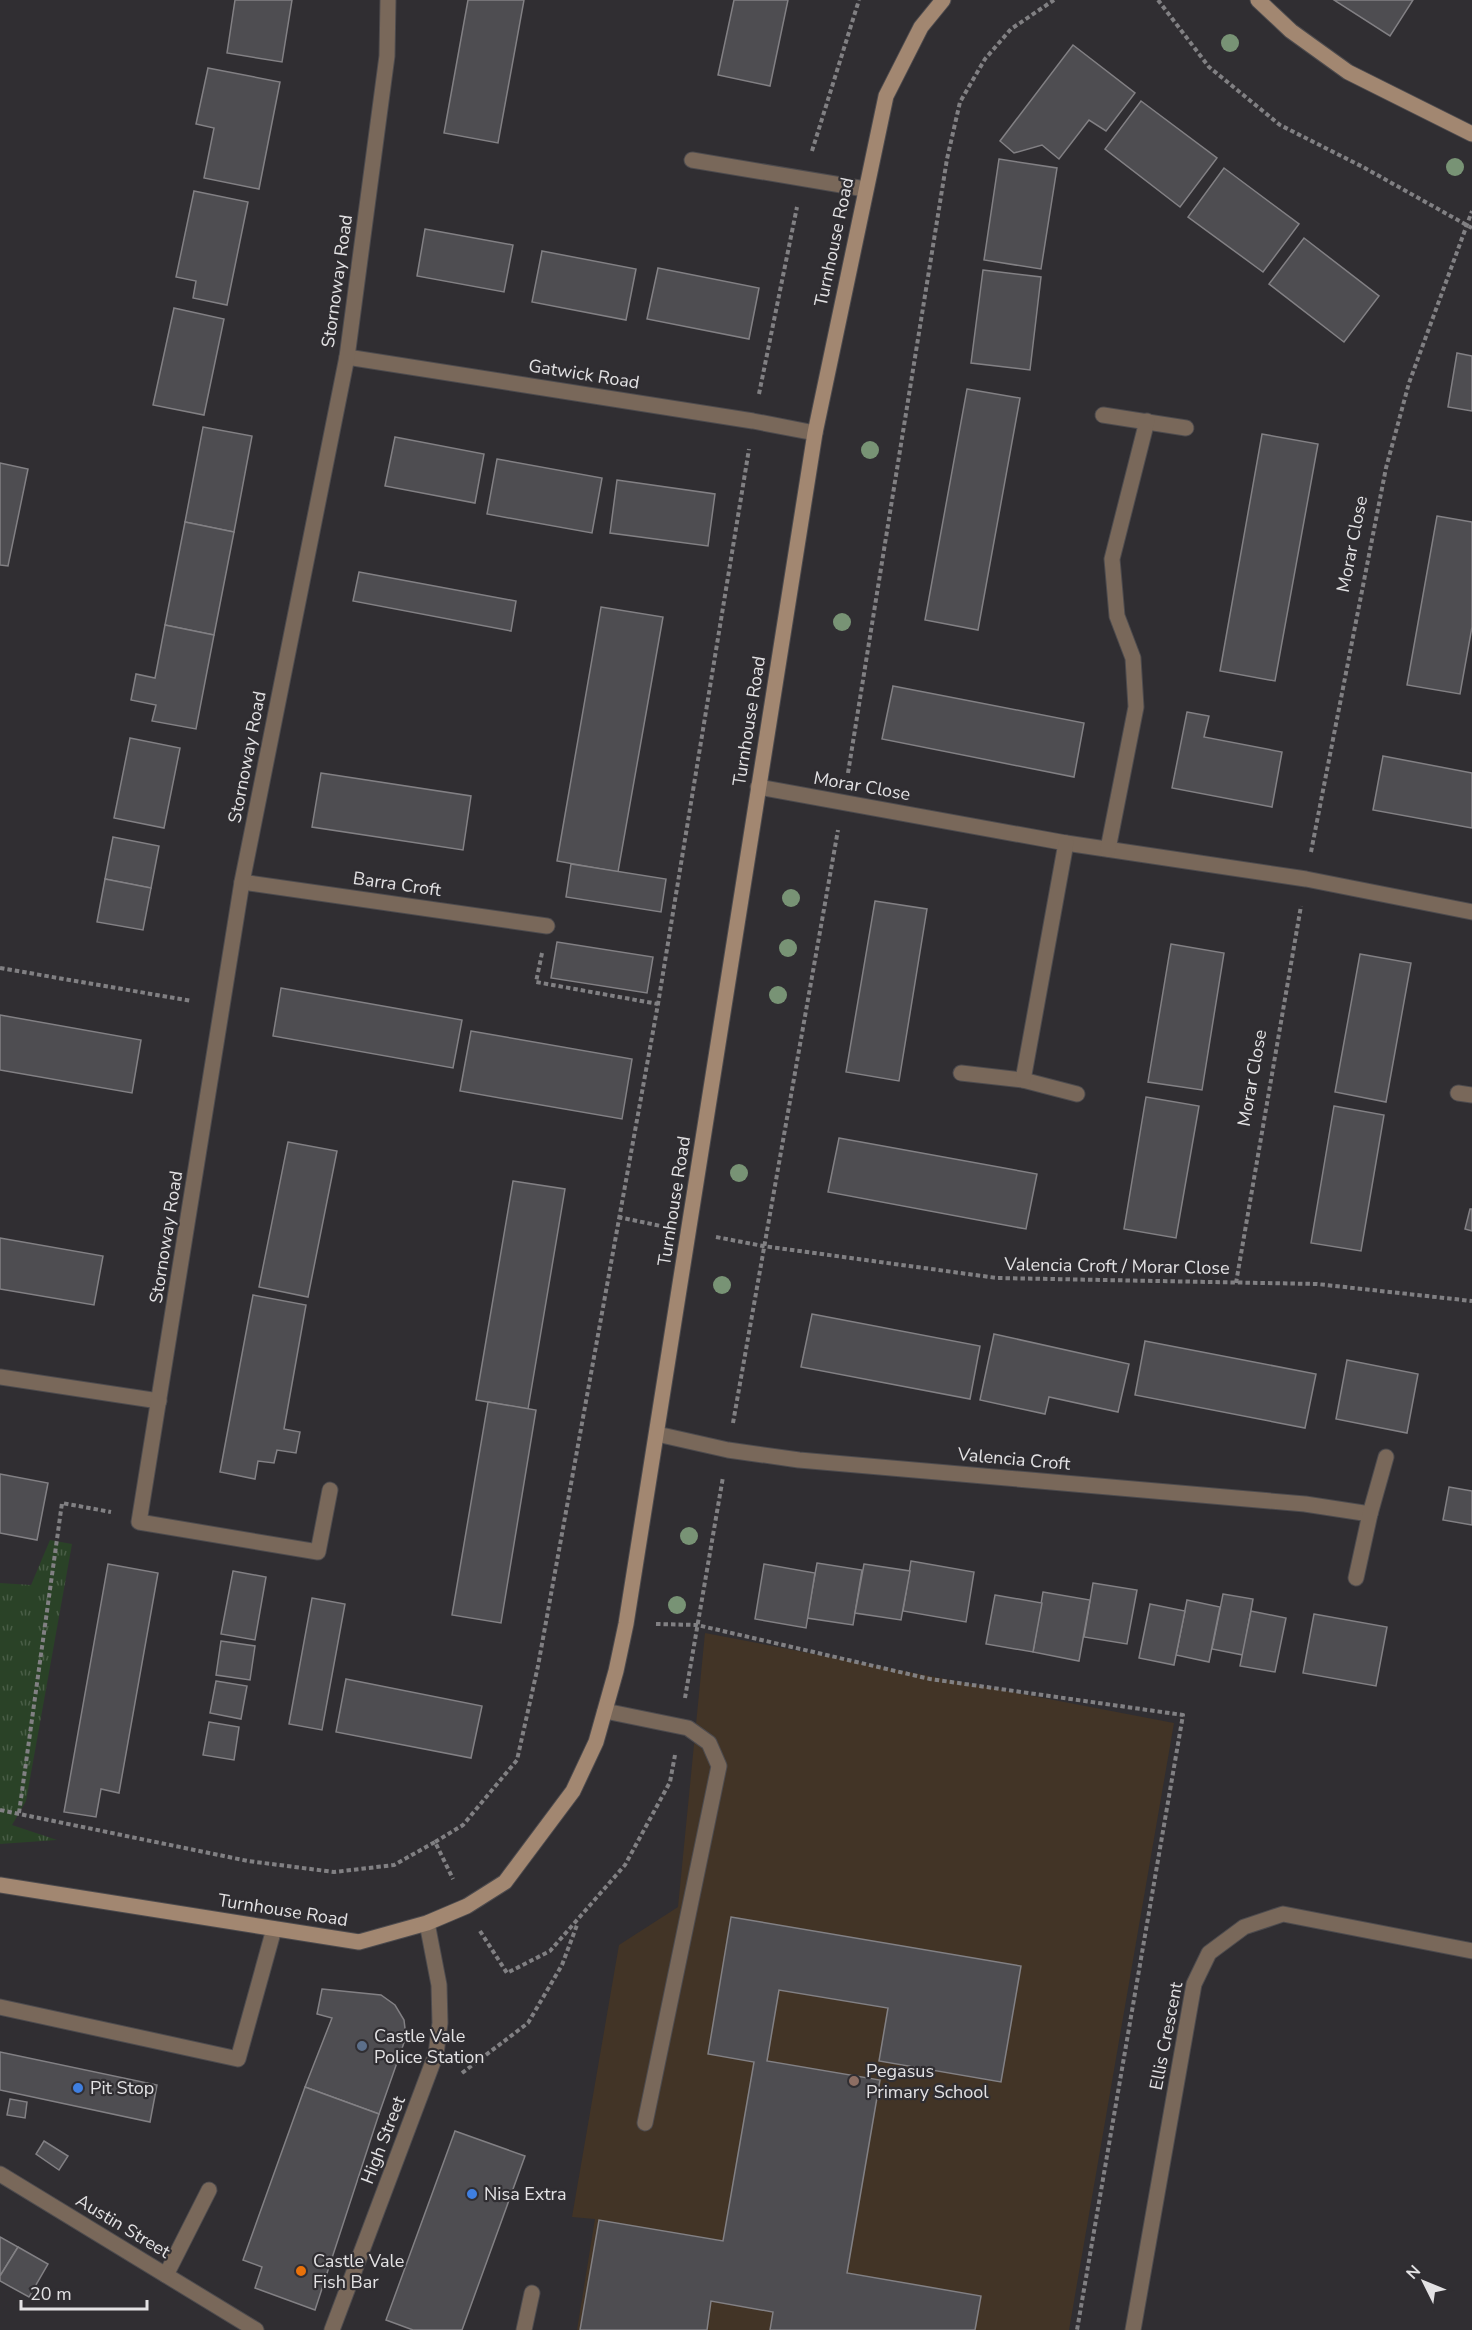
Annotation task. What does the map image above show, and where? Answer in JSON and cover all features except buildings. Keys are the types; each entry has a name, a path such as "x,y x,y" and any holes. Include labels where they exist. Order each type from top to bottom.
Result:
{"street":[{"name":"Stornoway Road","path":"139,1522 242,882 347,357 387,56 388,0"},
{"name":"Turnhouse Road","path":"0,1885 360,1942 427,1923 467,1906 505,1882 573,1791 596,1742 616,1671 626,1624 815,433 865,189 886,96 921,27 943,0"},
{"path":"1258,0 1291,31 1348,72 1472,134"},
{"path":"692,160 865,189"},
{"name":"Gatwick Road","path":"347,357 753,421 815,433"},
{"path":"1103,415 1186,428"},
{"path":"1108,849 1136,707 1133,658 1117,616 1112,559 1148,421"},
{"name":"Morar Close","path":"758,787 1066,843 1306,879 1472,912"},
{"path":"1023,1080 1066,843"},
{"name":"Barra Croft","path":"242,882 547,926"},
{"path":"962,1073 1023,1080 1077,1094"},
{"path":"0,1377 159,1401"},
{"name":"Valencia Croft","path":"657,1434 728,1450 799,1460 1305,1504 1370,1514"},
{"path":"1356,1578 1370,1514 1386,1457"},
{"path":"139,1522 318,1552 330,1490"},
{"path":"605,1711 688,1728 710,1743 719,1766 645,2123"},
{"name":"Ellis Crescent","path":"1133,2330 1194,1984 1209,1953 1244,1927 1283,1914 1472,1951"},
{"name":"High Street","path":"332,2330 436,2054 440,2023 439,1985 427,1923"},
{"path":"0,2007 238,2059 274,1929"},
{"name":"Austin Street","path":"0,2174 256,2330"},
{"path":"166,2275 209,2190"},
{"path":"524,2330 532,2294"}],"path":[{"path":"435,1842 463,1825 516,1760 538,1666 658,1004 753,421 803,180 859,0"},
{"path":"1158,0 1209,67 1280,125 1363,167 1472,228"},
{"name":"Morar Close","path":"1236,1283 1306,879 1386,468 1409,383 1472,211"},
{"path":"547,926 536,982 658,1004"},
{"path":"0,968 223,1006"},
{"name":"Valencia Croft / Morar Close","path":"618,1217 763,1246 997,1278 1317,1284 1472,1301"},
{"path":"19,1813 62,1503 120,1513 139,1522"},
{"path":"626,1624 697,1625 930,1679 1183,1715 1077,2330"},
{"path":"458,2083 462,2072 528,2023 562,1965 578,1921"}],"shaded area":[{"name":"Pegasus Primary School","path":"705,1633 1174,1723 1069,2330 577,2330 595,2219 572,2217 619,1945 678,1907"}],"green space":[{"path":"50,1540 72,1544 26,1801 12,1825 57,1840 0,1844 0,1583 31,1585"}],"place":[{"name":"Castle Vale Police Station","path":"362,2046"},
{"name":"Pegasus Primary School","path":"854,2081"},
{"name":"Pit Stop","path":"78,2088"},
{"name":"Nisa Extra","path":"472,2194"},
{"name":"Castle Vale Fish Bar","path":"301,2271"}]}
